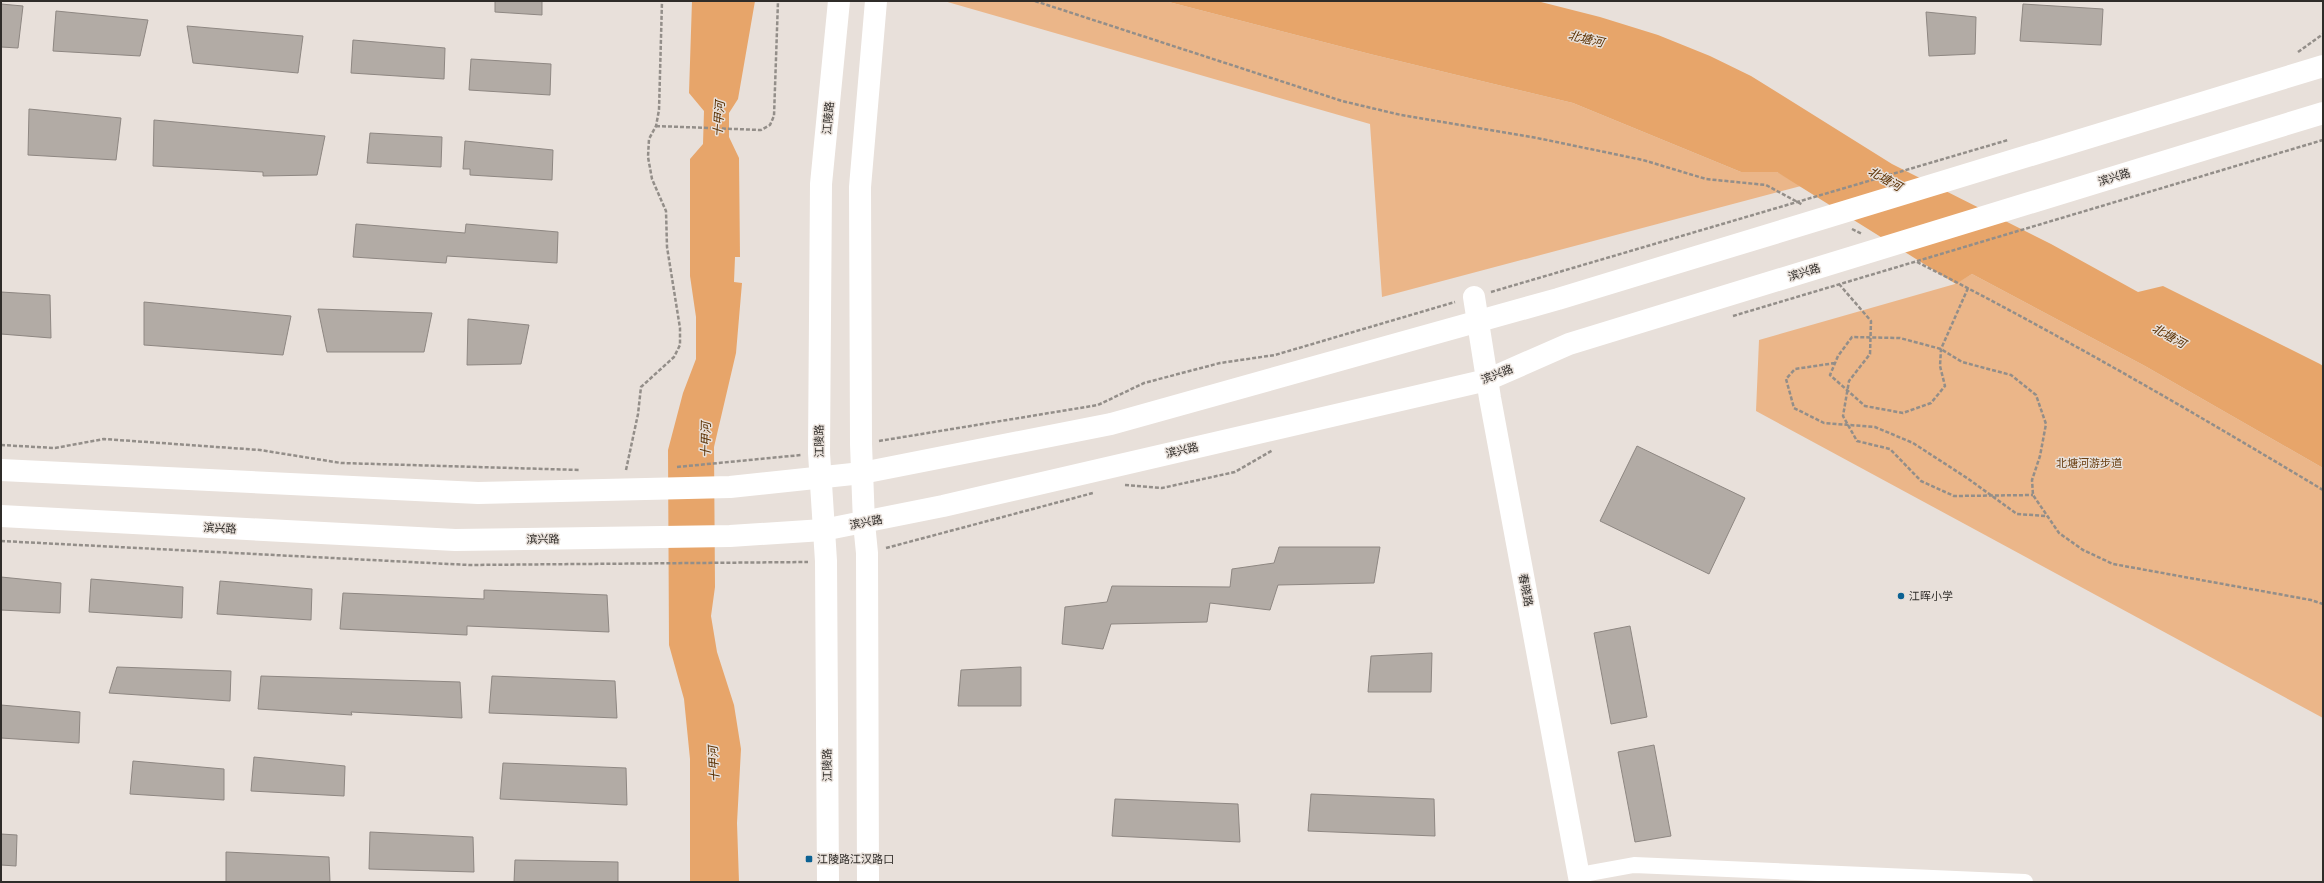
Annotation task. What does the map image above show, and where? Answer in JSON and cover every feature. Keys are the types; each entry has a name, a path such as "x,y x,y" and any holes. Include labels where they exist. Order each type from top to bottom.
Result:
{"main road":[{"name":"江陵路","path":"828,882 826,561 819,453 821,184 838,1"},
{"path":"868,882 867,553 864,523 861,444 860,187 876,6"},
{"path":"1,470 478,493 730,487 862,472 1111,424 1558,299 2323,66"},
{"name":"滨兴路","path":"1,516 455,540 730,536 823,530 864,523 1487,380 1569,344 2323,113"},
{"name":"春晓路","path":"1474,297 1479,321 1487,380 1580,878"}],"street":[{"path":"1580,878 1634,865 2025,882"}],"path":[{"path":"626,471 638,414 641,387 674,357 680,345 680,328 667,247 666,212 652,179 648,156 649,139 656,126 659,110 662,1"},
{"path":"656,126 754,130 761,130 770,126 774,116 778,1"},
{"path":"1035,1 1342,101 1401,115 1537,138 1643,160 1706,179 1766,185 1808,207"},
{"path":"861,444 1098,405 1144,383 1220,363 1275,355 2014,138"},
{"path":"1727,318 2323,140"},
{"path":"1850,228 1864,235"},
{"path":"1912,260 1968,288 2226,432 2323,490"},
{"path":"1840,284 1871,321 1870,354 1849,381 1843,416 1857,441 1890,449 1921,481 1954,496 2033,495"},
{"path":"1968,288 1941,349 1940,366 1945,386 1931,403 1903,414 1865,406 1830,375 1835,363 1852,337 1900,338 1941,349 1962,362 2010,375 2036,395 2046,424 2040,456 2032,480 2033,495 2058,533 2083,550 2113,564 2311,600 2323,604"},
{"path":"1835,363 1796,369 1786,379 1794,408 1824,423 1875,426 1913,443 1967,478 2016,514 2047,516"},
{"path":"1,445 55,448 104,439 260,450 342,463 587,470"},
{"path":"672,468 819,453"},
{"path":"618,471 632,470"},
{"path":"1,541 469,566 769,563"}],"green space":[{"path":"944,1 1165,1 1370,54 1573,103 1741,172 1777,172 1801,186 1382,297 1370,124"},
{"name":"北塘河游步道","path":"1972,274 2145,366 2323,468 2323,718 1756,411 1759,340 1955,284"}],"water":[{"name":"十甲河","path":"692,1 755,1 738,99 729,113 729,137 739,158 740,257 735,257 734,282 742,283 736,353 714,447 715,587 711,616 717,652 734,705 741,749 737,823 739,882 690,882 690,759 684,699 669,645 668,450 683,393 696,359 696,317 690,276 690,159 703,144 704,111 689,93"},
{"name":"北塘河","path":"1165,1 1537,1 1600,17 1658,35 1710,56 1751,76 1892,164 2051,244 2138,292 2163,286 2320,364 2323,366 2323,468 2145,366 1972,274 1956,284 1777,172 1741,172 1573,103 1370,54"}],"building":[{"path":"495,1 542,1 542,15 495,12"},
{"path":"1,4 23,6 18,48 1,47"},
{"path":"2023,4 2103,9 2101,45 2020,41"},
{"path":"56,11 148,20 140,56 53,51"},
{"path":"1926,12 1976,17 1975,54 1929,56"},
{"path":"187,26 303,36 298,73 193,63"},
{"path":"353,40 445,48 444,79 351,73"},
{"path":"471,59 551,64 550,95 469,90"},
{"path":"29,109 121,118 116,160 28,155"},
{"path":"154,120 325,136 317,175 263,176 263,172 153,166"},
{"path":"370,133 442,137 441,167 367,163"},
{"path":"465,141 553,150 552,180 470,175 470,169 463,169"},
{"path":"356,224 465,233 466,224 558,232 557,263 447,256 446,263 353,257"},
{"path":"1,292 50,295 51,338 1,334"},
{"path":"144,302 291,316 283,355 144,345"},
{"path":"318,309 432,313 424,352 327,352"},
{"path":"468,319 529,325 521,364 467,365"},
{"path":"1637,446 1745,498 1709,574 1600,521"},
{"path":"1279,547 1380,547 1374,583 1278,585 1270,610 1210,603 1207,622 1111,624 1103,649 1062,644 1065,607 1107,602 1112,586 1230,587 1232,569 1274,563"},
{"path":"1,577 61,583 60,613 1,610"},
{"path":"91,579 183,587 182,618 89,612"},
{"path":"220,581 312,589 311,620 217,614"},
{"path":"484,590 607,595 609,632 467,626 467,635 340,629 343,593 484,599"},
{"path":"1630,626 1647,717 1611,724 1594,633"},
{"path":"1432,653 1431,692 1368,692 1371,656"},
{"path":"117,667 231,671 230,701 109,693"},
{"path":"1021,667 1021,706 958,706 961,670"},
{"path":"261,676 460,682 462,718 351,712 352,715 258,709"},
{"path":"492,676 615,681 617,718 489,713"},
{"path":"1,705 80,712 79,743 1,738"},
{"path":"1654,745 1671,836 1635,842 1618,752"},
{"path":"254,757 345,766 344,796 251,791"},
{"path":"133,761 224,769 224,800 130,794"},
{"path":"503,763 626,768 627,805 500,799"},
{"path":"1311,794 1434,799 1435,836 1308,831"},
{"path":"1115,799 1238,804 1240,842 1112,836"},
{"path":"370,832 473,837 474,872 369,869"},
{"path":"1,834 17,835 16,866 1,865"},
{"path":"226,852 329,857 330,882 226,882"},
{"path":"515,860 618,862 618,882 514,882"}],"place":[{"name":"江晖小学","path":"1901,596"},
{"name":"江陵路江汉路口","path":"809,859"}]}
